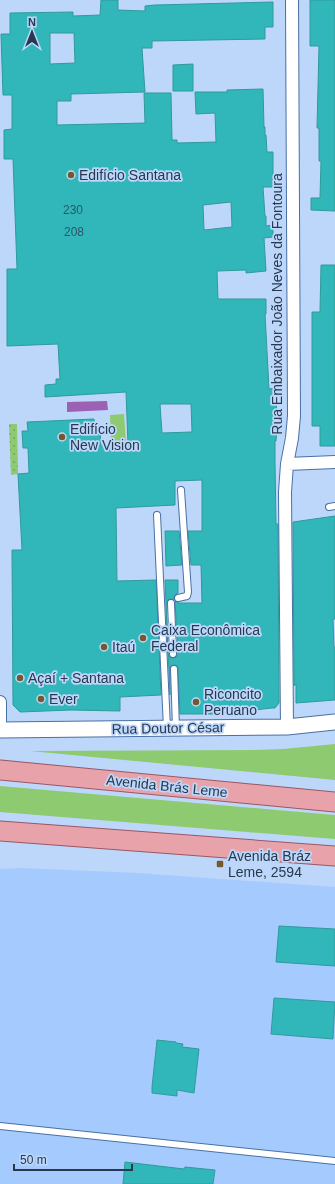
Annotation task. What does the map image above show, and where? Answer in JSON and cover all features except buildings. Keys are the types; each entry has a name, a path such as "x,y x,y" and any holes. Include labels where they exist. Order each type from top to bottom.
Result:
{"main road":[{"name":"Avenida Brás Leme","path":"0,770 335,802"},
{"path":"0,831 335,856"}],"street":[{"name":"Rua Embaixador João Neves da Fontoura","path":"286,727 285,492 287,464 294,416 292,0"},
{"path":"287,464 335,462"},
{"path":"0,702 0,730"},
{"name":"Rua Doutor César","path":"0,730 286,727 335,722"}],"lane":[{"path":"178,598 187,596 188,592 181,490"},
{"path":"157,515 171,728"},
{"path":"171,603 173,654"},
{"path":"171,728 174,669"},
{"path":"0,1126 335,1161"}],"shaded area":[{"path":"107,401 108,410 67,412 67,402"},
{"path":"21,868 138,873 335,887 335,1184 0,1184 0,869"}],"green space":[{"path":"124,414 126,443 111,444 110,415"},
{"path":"9,424 17,424 18,474 11,475"},
{"path":"335,744 335,780 30,751 254,750"},
{"path":"0,786 335,815 335,839 0,812"}],"place":[{"name":"Edifício Santana","path":"71,175"},
{"name":"Edifício New Vision","path":"62,437"},
{"name":"Caixa Econômica Federal","path":"143,638"},
{"name":"Itaú","path":"104,647"},
{"name":"Açaí + Santana","path":"20,678"},
{"name":"Ever","path":"41,699"},
{"name":"Riconcito Peruano","path":"196,702"},
{"name":"Avenida Bráz Leme, 2594","path":"220,864"}]}
